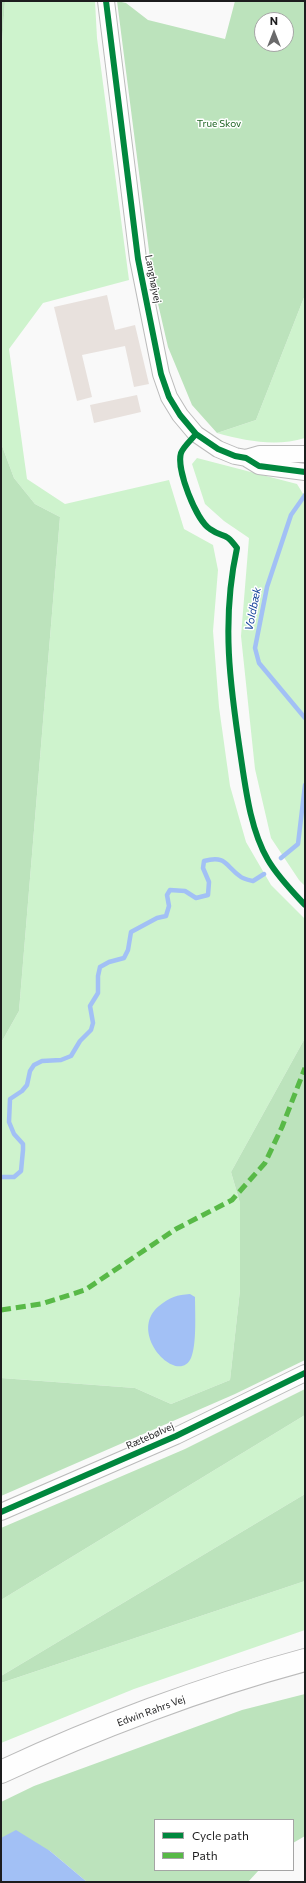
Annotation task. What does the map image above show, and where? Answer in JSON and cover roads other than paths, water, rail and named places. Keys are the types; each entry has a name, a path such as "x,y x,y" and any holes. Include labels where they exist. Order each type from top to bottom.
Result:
{"highway":[{"name":"Edwin Rahrs Vej","path":"1,1772 162,1707 305,1660"}],"street":[{"name":"Langhøjvej","path":"106,1 138,259 161,374 169,397 180,415 196,434 218,450 246,458 259,466 305,472"},
{"name":"Langhøjvej","path":"246,458 260,454 305,454"},
{"name":"Rætebølvej","path":"1,1512 176,1436 305,1373"}],"water":[{"path":"190,1294 195,1297 193,1352 191,1358 185,1365 176,1366 166,1361 158,1353 151,1342 148,1330 150,1317 159,1306 167,1300 177,1296"},
{"path":"16,1830 50,1851 87,1882 1,1882 1,1838"}],"waterway":[{"name":"Voldbæk","path":"305,495 291,515 267,587 255,648 259,663 305,718"},
{"name":"Voldbæk","path":"281,858 298,844 305,785"},
{"name":"Voldbæk","path":"1,1177 14,1177 21,1171 23,1144 14,1134 9,1122 10,1099 22,1091 27,1085 30,1071 34,1065 42,1061 61,1060 71,1056 80,1041 91,1030 93,1023 90,1006 98,993 98,976 100,967 109,962 124,958 128,950 131,932 157,918 166,916 169,906 167,895 170,890 185,891 196,898 208,895 209,882 203,868 204,861 217,859 222,861 241,877 253,881 264,874"}],"park label":[{"name":"True Skov","path":"219,124"}]}
